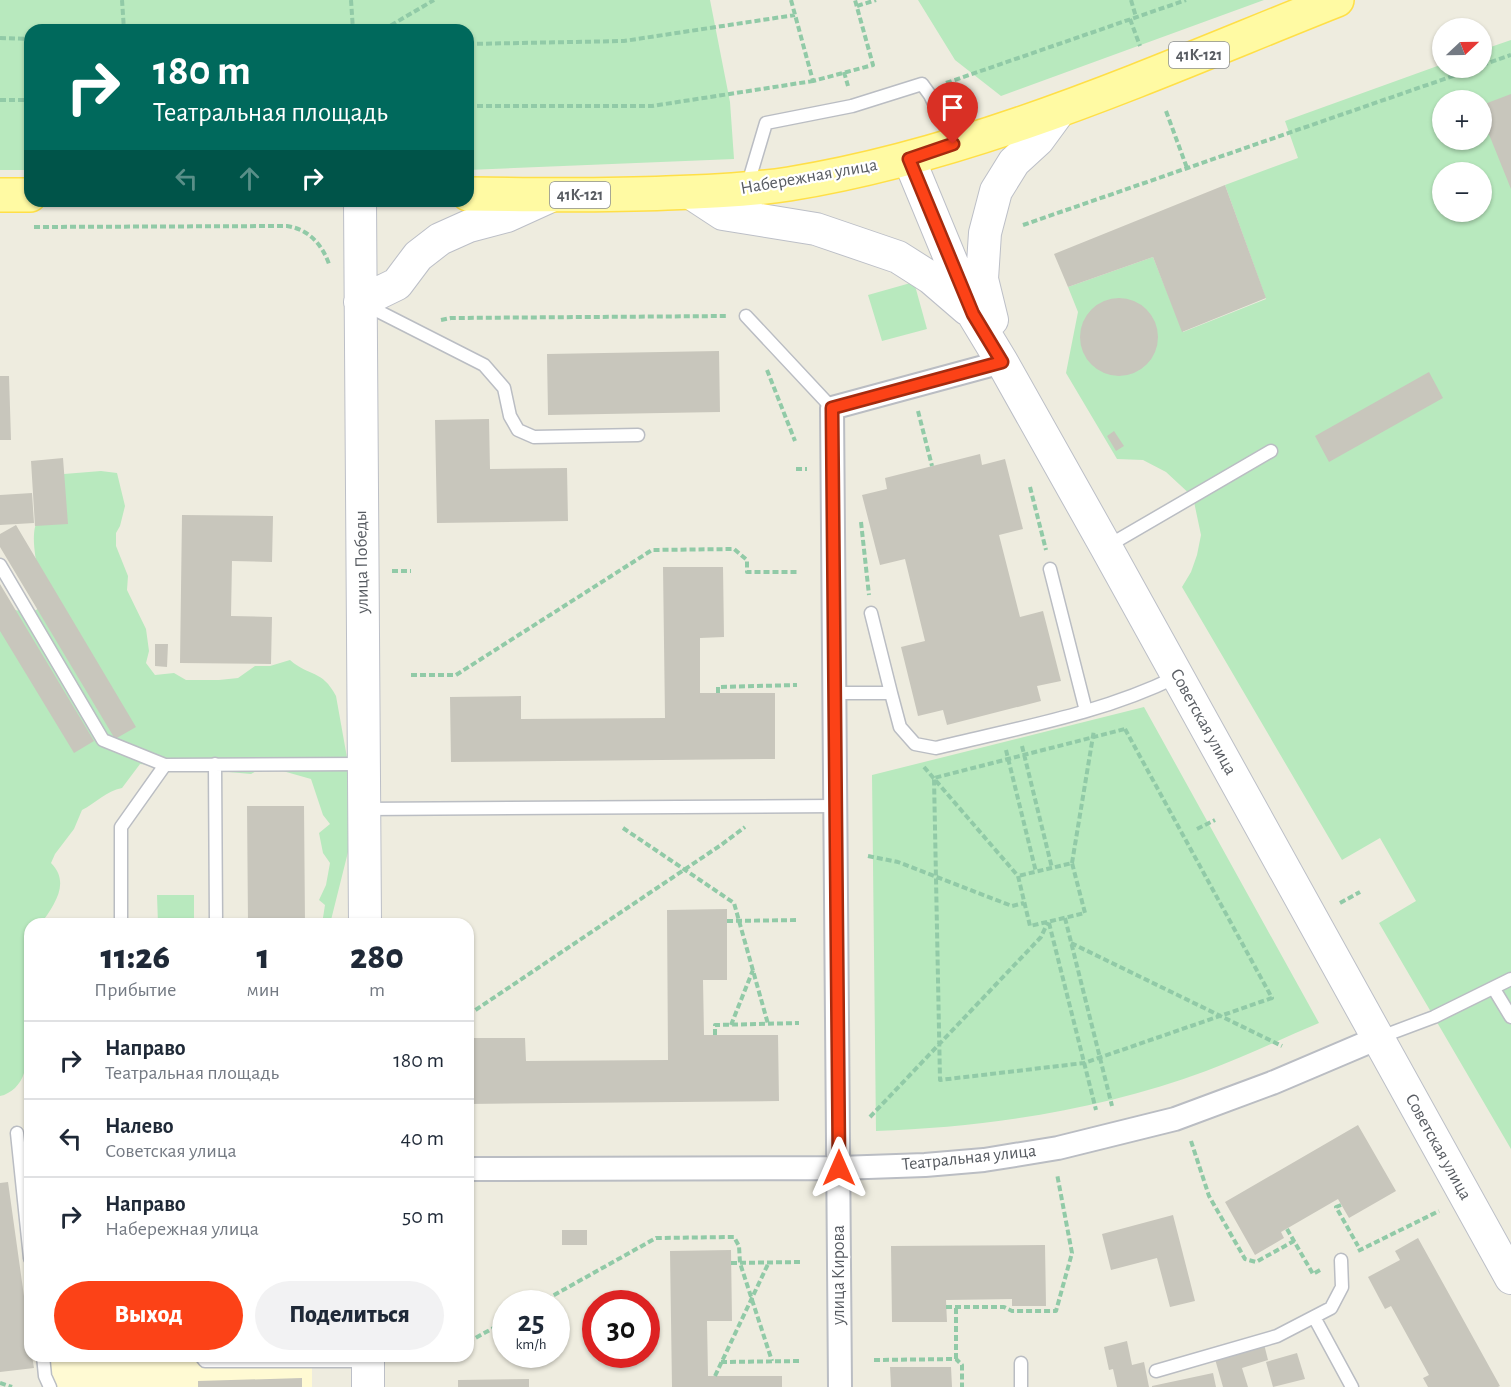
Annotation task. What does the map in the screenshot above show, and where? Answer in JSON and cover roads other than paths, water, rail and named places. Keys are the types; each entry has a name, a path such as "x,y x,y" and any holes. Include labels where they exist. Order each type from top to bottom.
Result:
{"main road":[{"name":"Набережная улица","path":"474,194 551,196 746,188 787,184 909,159 1060,110 1337,0"},
{"path":"0,195 24,195"}],"street":[{"path":"832,408 1002,362 982,279 985,233 996,191 1014,162 1038,140 1060,110"},
{"name":"Советская улица","path":"909,159 973,314 1178,676 1511,1278"},
{"path":"691,192 723,214 816,229 898,257 931,278 973,314"},
{"path":"360,302 396,284 418,256 440,239 469,226 507,216 551,196"},
{"name":"улица Победы","path":"360,207 365,918"},
{"name":"улица Кирова","path":"832,408 840,1387"},
{"name":"Театральная улица","path":"474,1169 839,1168 984,1160 1058,1148 1175,1119 1219,1104 1378,1038"}],"lane":[{"path":"746,188 766,123 852,106 922,84 930,95 953,144"},
{"path":"360,302 484,364 504,388 510,416 518,430 534,437 638,435"},
{"path":"746,316 832,408"},
{"path":"1106,548 1271,451"},
{"path":"0,565 103,740 165,765 364,764"},
{"path":"1050,569 1092,710"},
{"path":"871,613 900,727 915,744 936,748 1092,710 1144,693 1178,676"},
{"path":"835,693 891,693"},
{"path":"215,764 216,918"},
{"path":"121,918 121,827 165,765"},
{"path":"364,808 836,806"},
{"path":"1378,1038 1434,1017 1511,980"},
{"path":"1494,989 1511,1017"},
{"path":"17,1133 24,1200"},
{"path":"1156,1371 1277,1336 1331,1308 1342,1287 1341,1260"},
{"path":"1314,1317 1352,1387"},
{"path":"44,1362 45,1376 50,1387"},
{"path":"228,1362 368,1368"},
{"path":"1021,1363 1021,1387"}]}
